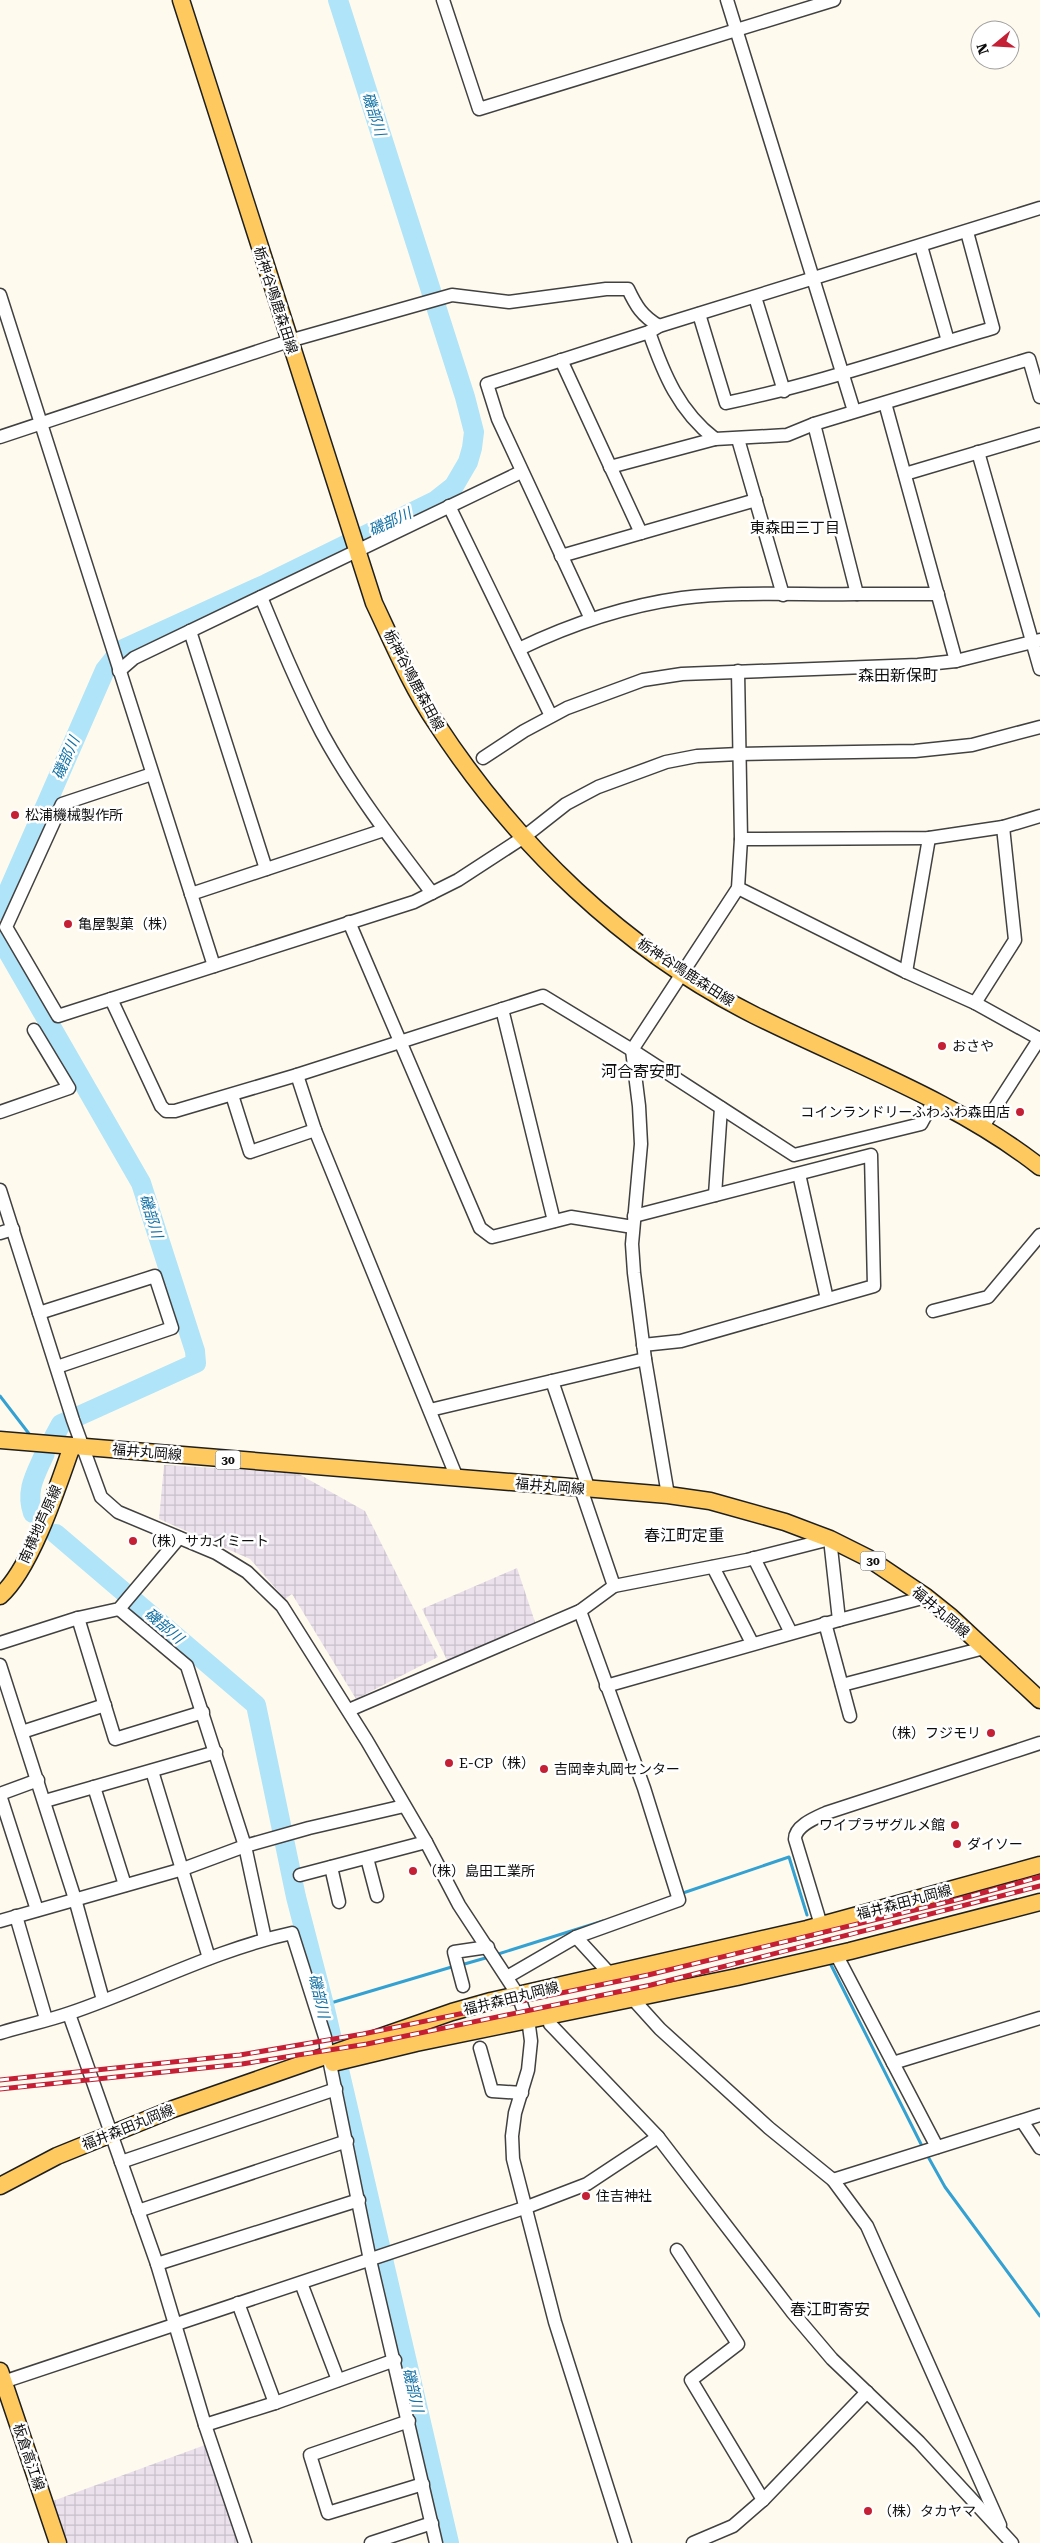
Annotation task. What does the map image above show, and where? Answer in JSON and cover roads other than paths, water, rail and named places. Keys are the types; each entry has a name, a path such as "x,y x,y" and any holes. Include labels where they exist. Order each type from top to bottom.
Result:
{"main road":[{"name":"栃神谷鳴鹿森田線","path":"181,0 374,603 404,666 434,722 466,766 524,837 587,901 629,935 683,973 752,1014 934,1100 982,1128 1040,1167"},
{"name":"福井丸岡線","path":"0,1440 585,1490 668,1495 744,1509 830,1538 891,1572 926,1597 1040,1700"},
{"name":"南横地芦原線","path":"0,1596 8,1589 29,1551 77,1446"},
{"name":"福井森田丸岡線","path":"0,2186 43,2163 221,2101 452,2012 821,1925 1040,1865"},
{"name":"福井森田丸岡線","path":"335,2057 527,2020 836,1954 1040,1902"},
{"name":"福井森田丸岡線","path":"0,2195 112,2138"},
{"name":"板倉高江線","path":"1,2379 58,2543"}],"street":[{"path":"443,0 479,109 834,0"},
{"path":"727,0 854,411"},
{"path":"591,619 521,472 498,420 487,384 699,314 1040,208"},
{"path":"699,314 726,404 843,375 993,328 967,232"},
{"path":"921,246 948,341"},
{"path":"0,437 289,341 452,294 509,302 606,289 628,289 637,309 654,329 674,392 697,425 715,439"},
{"path":"0,295 214,966"},
{"path":"755,297 784,391"},
{"path":"610,467 715,439 786,435 854,411 1029,359 1040,397"},
{"path":"561,360 641,533"},
{"path":"885,403 956,661"},
{"path":"814,424 857,594"},
{"path":"905,474 1040,434"},
{"path":"738,439 783,595"},
{"path":"978,452 1036,641 1040,669"},
{"path":"119,671 134,658 521,472"},
{"path":"561,556 756,500"},
{"path":"449,506 551,716"},
{"path":"519,649 550,634 591,619 617,611 684,598 938,594"},
{"path":"261,597 287,660 323,734 384,830 432,893"},
{"path":"190,631 266,869"},
{"path":"483,758 524,731 567,708 643,680 682,674 918,665 956,661 1036,641"},
{"path":"668,1495 645,1359 632,1244 640,1144 639,1106 632,1050 738,888 740,839 738,671"},
{"path":"152,774 62,804 6,927 58,1016 349,922 432,893 458,880 524,837 566,804 625,776 666,762 697,756 739,754 915,751 972,745 1040,727"},
{"path":"740,839 930,838 1003,827 1040,816"},
{"path":"975,1003 1015,940 1003,827"},
{"path":"191,894 384,830"},
{"path":"906,972 930,838"},
{"path":"738,888 906,972 975,1003 1040,1039 982,1128"},
{"path":"349,922 480,1228 492,1237 571,1217 634,1222 715,1195 871,1155 874,1286 680,1341 643,1345"},
{"path":"111,999 160,1106 166,1111 176,1111 298,1075 543,996 632,1050 794,1155 921,1124 934,1100"},
{"path":"502,1009 554,1221"},
{"path":"0,1112 69,1088 34,1030"},
{"path":"298,1075 315,1130 457,1478"},
{"path":"232,1095 250,1152 315,1130"},
{"path":"715,1195 721,1108"},
{"path":"799,1174 827,1299"},
{"path":"0,1190 6,1231 39,1313 57,1367 77,1446 102,1496 118,1512 216,1553 246,1572 282,1606 349,1710 426,1842 459,1905 518,1995 527,2020 531,2050 522,2093 515,2113 512,2136 513,2159 527,2206 555,2322 625,2543"},
{"path":"933,1311 988,1297 1040,1235"},
{"path":"39,1313 156,1276 172,1328 57,1367"},
{"path":"430,1410 645,1359"},
{"path":"552,1381 614,1586"},
{"path":"0,1643 125,1602 179,1538"},
{"path":"349,1710 580,1611 614,1586 754,1558 830,1538 839,1620"},
{"path":"754,1558 791,1633"},
{"path":"713,1567 752,1643"},
{"path":"606,1686 752,1643 926,1597"},
{"path":"125,1602 188,1666 245,1846 265,1939"},
{"path":"507,1977 576,1937 679,1900 644,1788 580,1611"},
{"path":"78,1618 115,1739 203,1712"},
{"path":"825,1623 850,1716"},
{"path":"842,1685 984,1648"},
{"path":"0,1665 45,1801 103,2000"},
{"path":"22,1732 105,1705"},
{"path":"821,1925 795,1839 795,1833 801,1827 826,1813 1040,1744"},
{"path":"45,1801 216,1752"},
{"path":"152,1771 209,1958"},
{"path":"37,1910 0,1794 38,1780"},
{"path":"94,1787 125,1885"},
{"path":"0,1921 183,1869 245,1846 404,1806"},
{"path":"300,1875 426,1842"},
{"path":"367,1858 376,1896"},
{"path":"331,1868 339,1902"},
{"path":"16,1916 46,2019"},
{"path":"0,2033 69,2014 209,1958 265,1939 292,1933 325,2037 335,2057 336,2089 360,2200 370,2260 436,2543"},
{"path":"576,1937 610,1974"},
{"path":"463,1986 454,1952 488,1948"},
{"path":"836,1954 937,2147"},
{"path":"632,1998 660,2029 769,2128 833,2180 867,2226 1002,2530"},
{"path":"69,2014 157,2264 205,2425 245,2543"},
{"path":"548,2015 550,2024 658,2137 793,2312 832,2359 919,2442 1012,2543"},
{"path":"893,2063 1040,2018"},
{"path":"480,2048 492,2091 522,2093"},
{"path":"120,2162 336,2089"},
{"path":"833,2180 1040,2115"},
{"path":"1022,2121 1040,2148"},
{"path":"1,2379 301,2283 587,2184 658,2137"},
{"path":"138,2211 347,2141"},
{"path":"157,2264 360,2200"},
{"path":"678,2250 738,2344 691,2380 763,2500"},
{"path":"301,2283 338,2380"},
{"path":"238,2303 275,2403"},
{"path":"205,2425 275,2403 394,2360"},
{"path":"693,2543 733,2526 763,2500 867,2392"},
{"path":"408,2421 310,2455 328,2513 423,2484"},
{"path":"371,2543 432,2523"}],"waterway":[{"name":"磯部川","path":"0,910 105,670 121,650 266,584 435,501 454,486 468,462 474,432 465,397 338,0"},
{"name":"磯部川","path":"0,938 141,1183 195,1351 196,1363 61,1424 54,1437"},
{"path":"0,1396 30,1435"},
{"name":"磯部川","path":"33,1513 30,1497 31,1489 45,1453"},
{"name":"磯部川","path":"56,1534 256,1705 296,1897 324,2005 449,2543"},
{"path":"680,1894 789,1857 807,1915"},
{"path":"495,1955 603,1921"},
{"path":"461,1965 489,1957"},
{"path":"831,1965 923,2148"},
{"path":"324,2005 455,1966"},
{"path":"926,2153 945,2187 1040,2316"}],"railway":[{"path":"0,2080 240,2055 363,2034 648,1975 964,1898 1040,1877"},
{"path":"0,2089 242,2064 367,2044 651,1985 1040,1886"}],"place":[{"name":"松浦機械製作所","path":"15,815"},
{"name":"亀屋製菓（株）","path":"68,924"},
{"name":"おさや","path":"942,1046"},
{"name":"コインランドリーふわふわ森田店","path":"1020,1112"},
{"name":"（株）サカイミート","path":"133,1541"},
{"name":"（株）フジモリ","path":"991,1733"},
{"name":"E-CP（株）","path":"449,1763"},
{"name":"吉岡幸丸岡センター","path":"544,1769"},
{"name":"ワイプラザグルメ館","path":"955,1825"},
{"name":"ダイソー","path":"957,1844"},
{"name":"（株）島田工業所","path":"413,1871"},
{"name":"住吉神社","path":"586,2196"},
{"name":"（株）タカヤマ","path":"868,2511"}],"district":[{"name":"東森田三丁目","path":"795,528"},
{"name":"森田新保町","path":"898,675"},
{"name":"河合寄安町","path":"641,1071"},
{"name":"春江町定重","path":"684,1535"},
{"name":"春江町寄安","path":"830,2309"}]}
